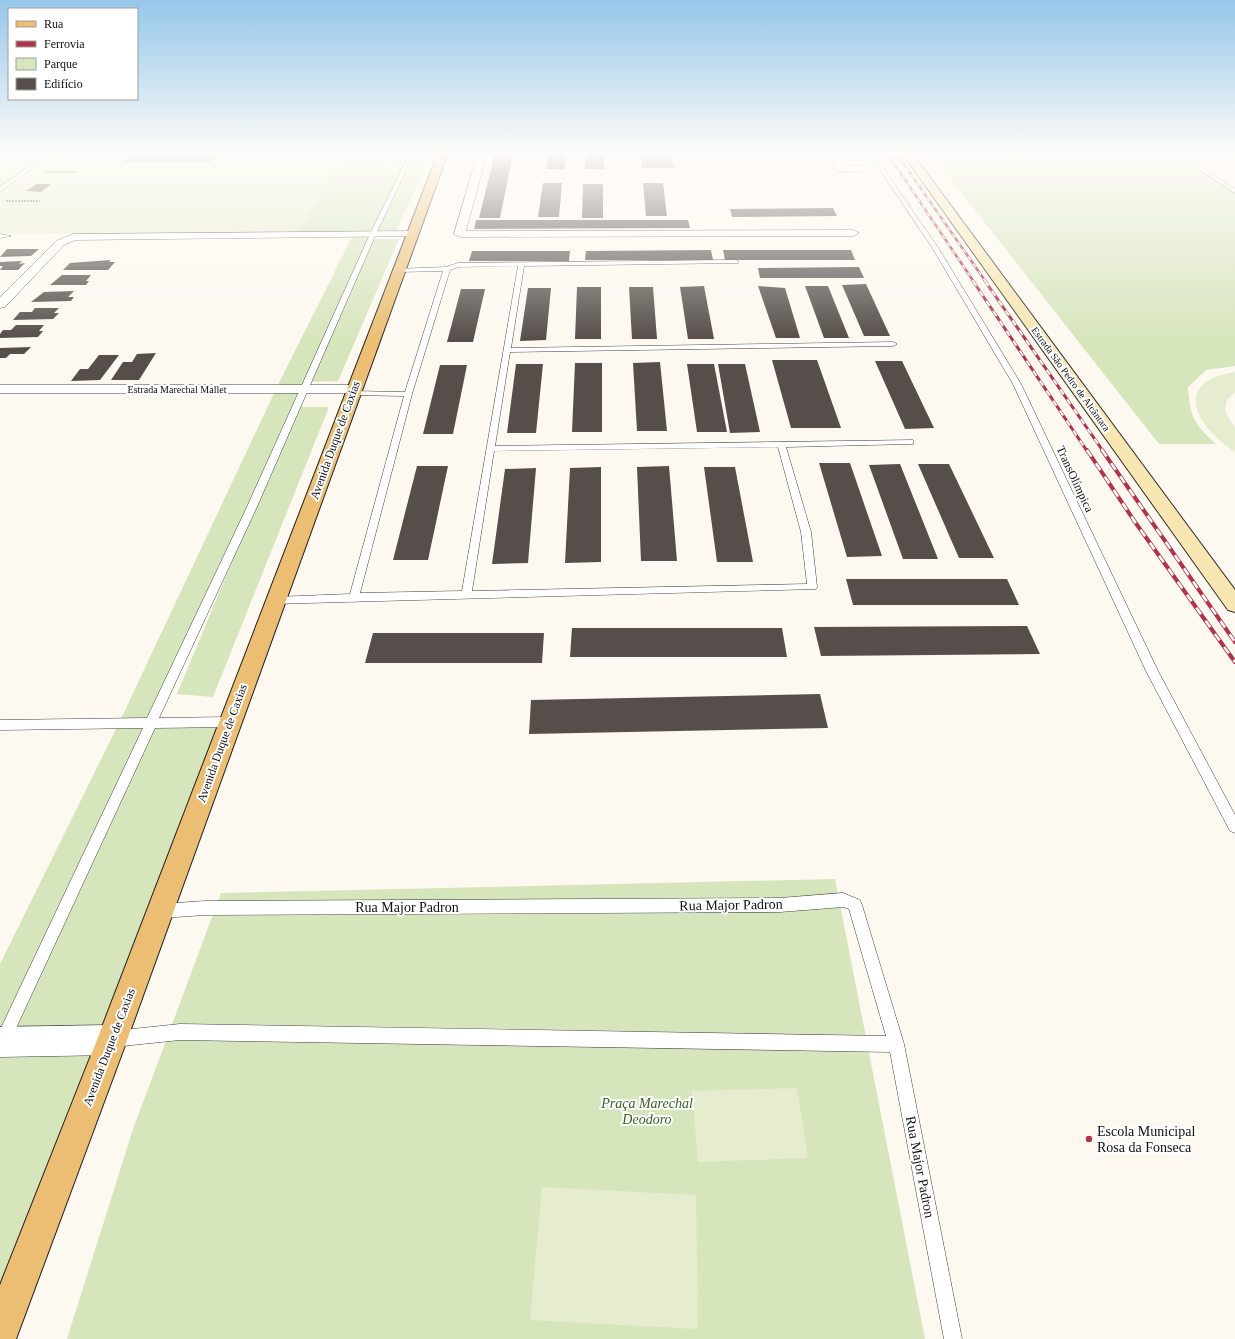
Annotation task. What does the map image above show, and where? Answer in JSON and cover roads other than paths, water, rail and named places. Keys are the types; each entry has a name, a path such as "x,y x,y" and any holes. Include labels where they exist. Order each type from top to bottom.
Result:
{"main road":[{"name":"Avenida Duque de Caxias","path":"0,1333 112,1040 419,215"}],"street":[{"path":"465,215 460,234 853,234"},
{"name":"Estrada São Pedro de Alcântara","path":"952,215 1235,605"},
{"path":"0,304 60,243 73,237 412,234"},
{"name":"Estrada Marechal Mallet","path":"0,389 106,389 303,394"},
{"path":"95,402 106,389"},
{"name":"Estrada Marechal Mallet","path":"8,403 95,402 352,393"},
{"path":"1,1044 112,1040"}],"lane":[{"path":"1,1044 252,509 382,215"},
{"name":"TransOlímpica","path":"913,215 936,250 1017,384 1152,671 1235,827"},
{"path":"0,236 8,236"},
{"path":"398,270 447,269 458,265 736,262"},
{"path":"466,595 521,264"},
{"path":"354,597 408,394 447,269"},
{"path":"507,350 893,344"},
{"path":"352,393 408,394"},
{"path":"490,449 910,442"},
{"path":"275,601 354,597 812,588 806,532 781,444"},
{"path":"0,725 230,722"},
{"name":"Rua Major Padron","path":"160,911 205,908 780,905 843,900 855,905 896,1044 953,1339"},
{"path":"112,1040 180,1032 896,1044"}],"railway":[{"path":"929,215 974,282"},
{"path":"940,215 986,282"},
{"path":"973,281 1087,451"},
{"path":"985,281 1103,451"},
{"path":"1087,450 1135,522 1235,662"},
{"path":"1102,450 1235,642"}],"place":[{"name":"Escola Municipal Rosa da Fonseca","path":"1089,1139"}],"park label":[{"name":"Praça Marechal Deodoro","path":"647,1112"}]}
